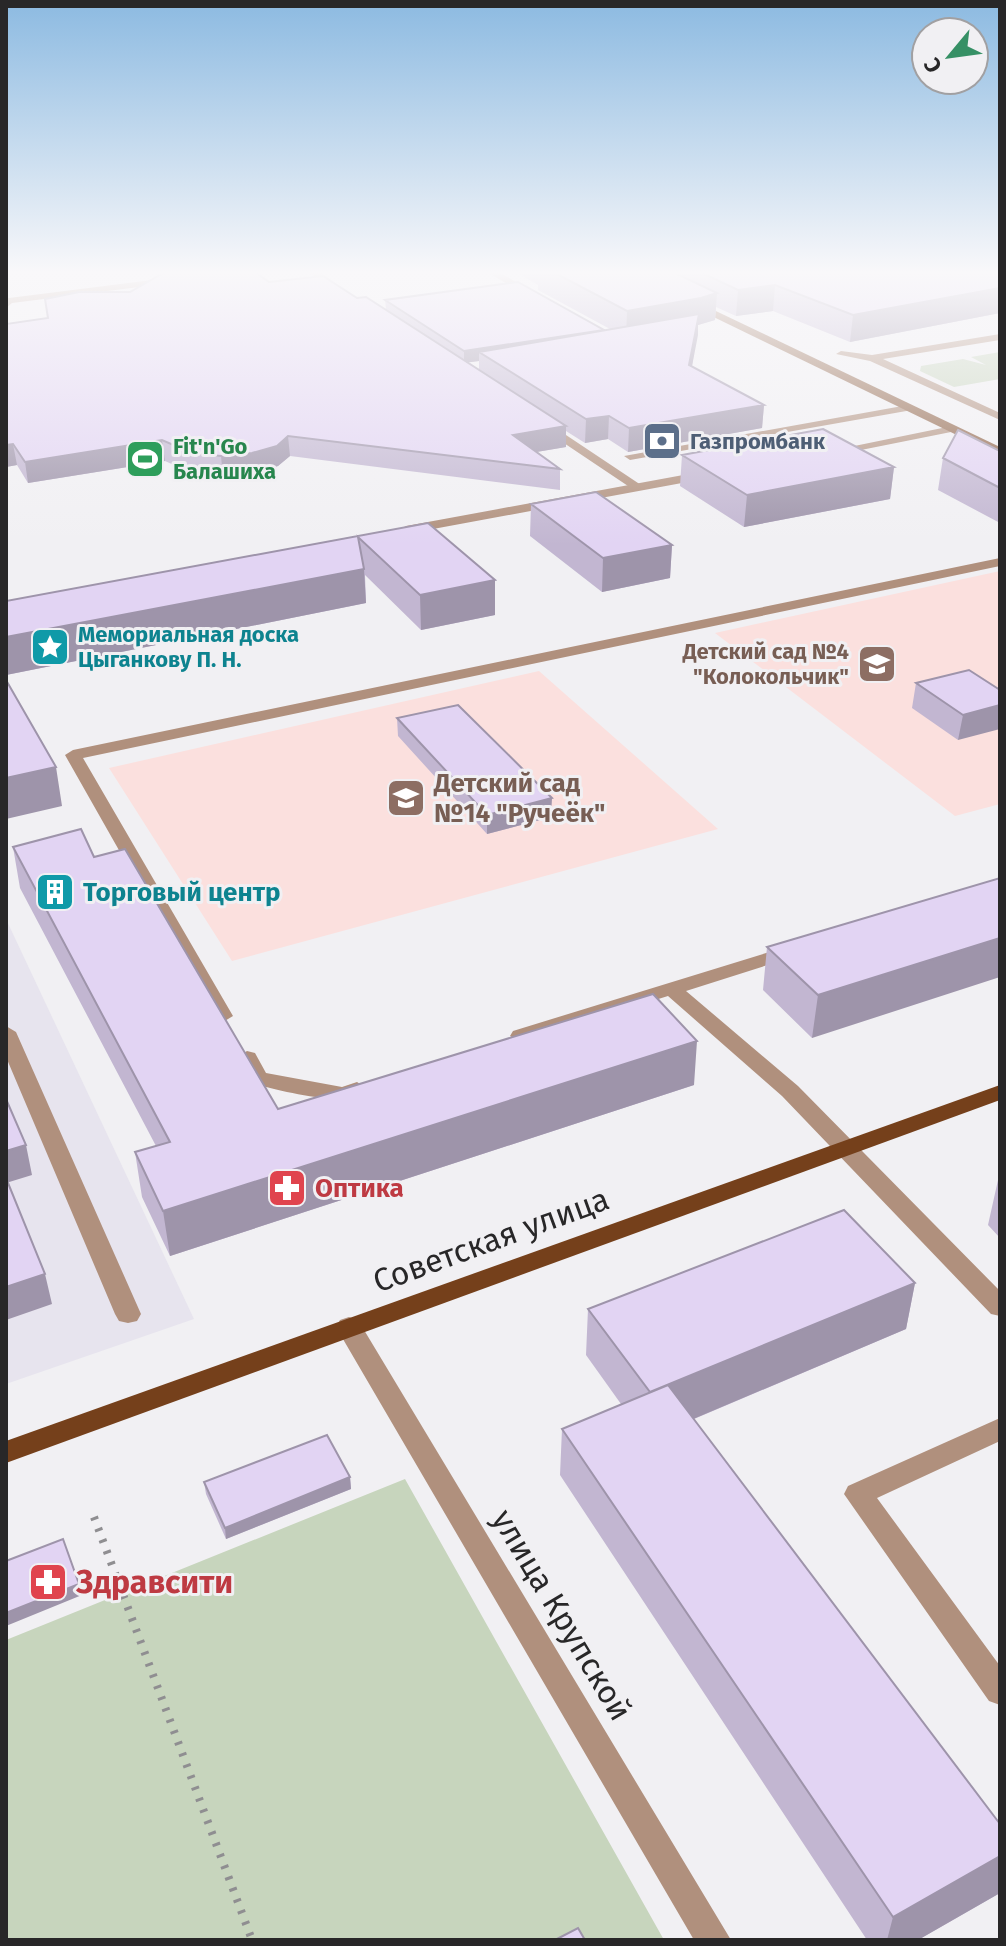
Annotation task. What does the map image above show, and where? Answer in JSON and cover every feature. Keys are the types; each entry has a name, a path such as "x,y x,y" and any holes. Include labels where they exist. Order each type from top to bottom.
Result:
{"main road":[{"path":"815,363 1000,452"},
{"name":"Советская улица","path":"6,1452 1000,1092"}],"street":[{"path":"882,363 1000,417"},
{"path":"630,456 908,408"},
{"path":"537,420 638,487"},
{"path":"818,454 952,429"},
{"path":"391,533 713,473"},
{"path":"373,1084 344,1094 258,1078 73,755 1000,562"},
{"path":"506,1040 804,947"},
{"path":"669,987 790,1091 848,1147 1000,1307"},
{"path":"6,1032 128,1314"},
{"name":"улица Крупской","path":"349,1327 714,1940"},
{"path":"1000,1429 858,1494 1000,1691"}],"path":[{"path":"94,1517 252,1940"}],"shaded area":[{"name":"Детский сад №4 \"Колокольчик\"","path":"1000,571 1000,804 955,816 715,633"},
{"name":"Детский сад №14 \"Ручеёк\"","path":"539,671 718,829 232,961 109,768"},
{"path":"6,919 194,1319 6,1384"}],"green space":[{"path":"940,363 986,365 982,363 1000,363 1000,379 954,387 920,371 921,366"},
{"path":"405,1479 664,1940 6,1940 6,1640"}],"building":[{"path":"6,363 468,363 566,426 513,435 560,469 288,436 277,446 252,453 221,456 192,453 162,440 25,462 13,444 6,445"},
{"path":"496,363 689,363 764,405 629,428 609,416 586,419"},
{"path":"823,429 894,467 747,495 682,455"},
{"path":"958,430 1000,451 1000,488 943,458"},
{"path":"596,492 672,545 603,558 531,504"},
{"path":"428,523 495,580 420,595 358,537 364,569 6,637 6,601"},
{"path":"969,670 1000,690 1000,705 963,715 916,683"},
{"path":"6,680 56,767 6,778"},
{"path":"458,705 552,798 487,815 397,718"},
{"path":"81,829 94,857 125,849 278,1109 653,994 697,1041 163,1211 135,1152 170,1142 13,847"},
{"path":"1000,878 1000,938 818,995 767,947"},
{"path":"6,1099 26,1145 6,1151"},
{"path":"6,1178 45,1274 6,1287"},
{"path":"844,1210 915,1283 650,1392 588,1309"},
{"path":"668,1385 1000,1824 1000,1856 893,1917 562,1429"},
{"path":"327,1435 350,1477 225,1528 204,1482"},
{"path":"63,1539 79,1584 6,1613 6,1561"},
{"path":"578,1928 585,1940 555,1940"}],"place":[{"name":"Газпромбанк","path":"662,441"},
{"name":"Fit'n'Go Балашиха","path":"145,459"},
{"name":"Мемориальная доска Цыганкову П. Н.","path":"50,647"},
{"name":"Детский сад №4 \"Колокольчик\"","path":"877,664"},
{"name":"Детский сад №14 \"Ручеёк\"","path":"406,798"},
{"name":"Торговый центр","path":"55,892"},
{"name":"Оптика","path":"287,1188"},
{"name":"Здравсити","path":"48,1582"}]}
